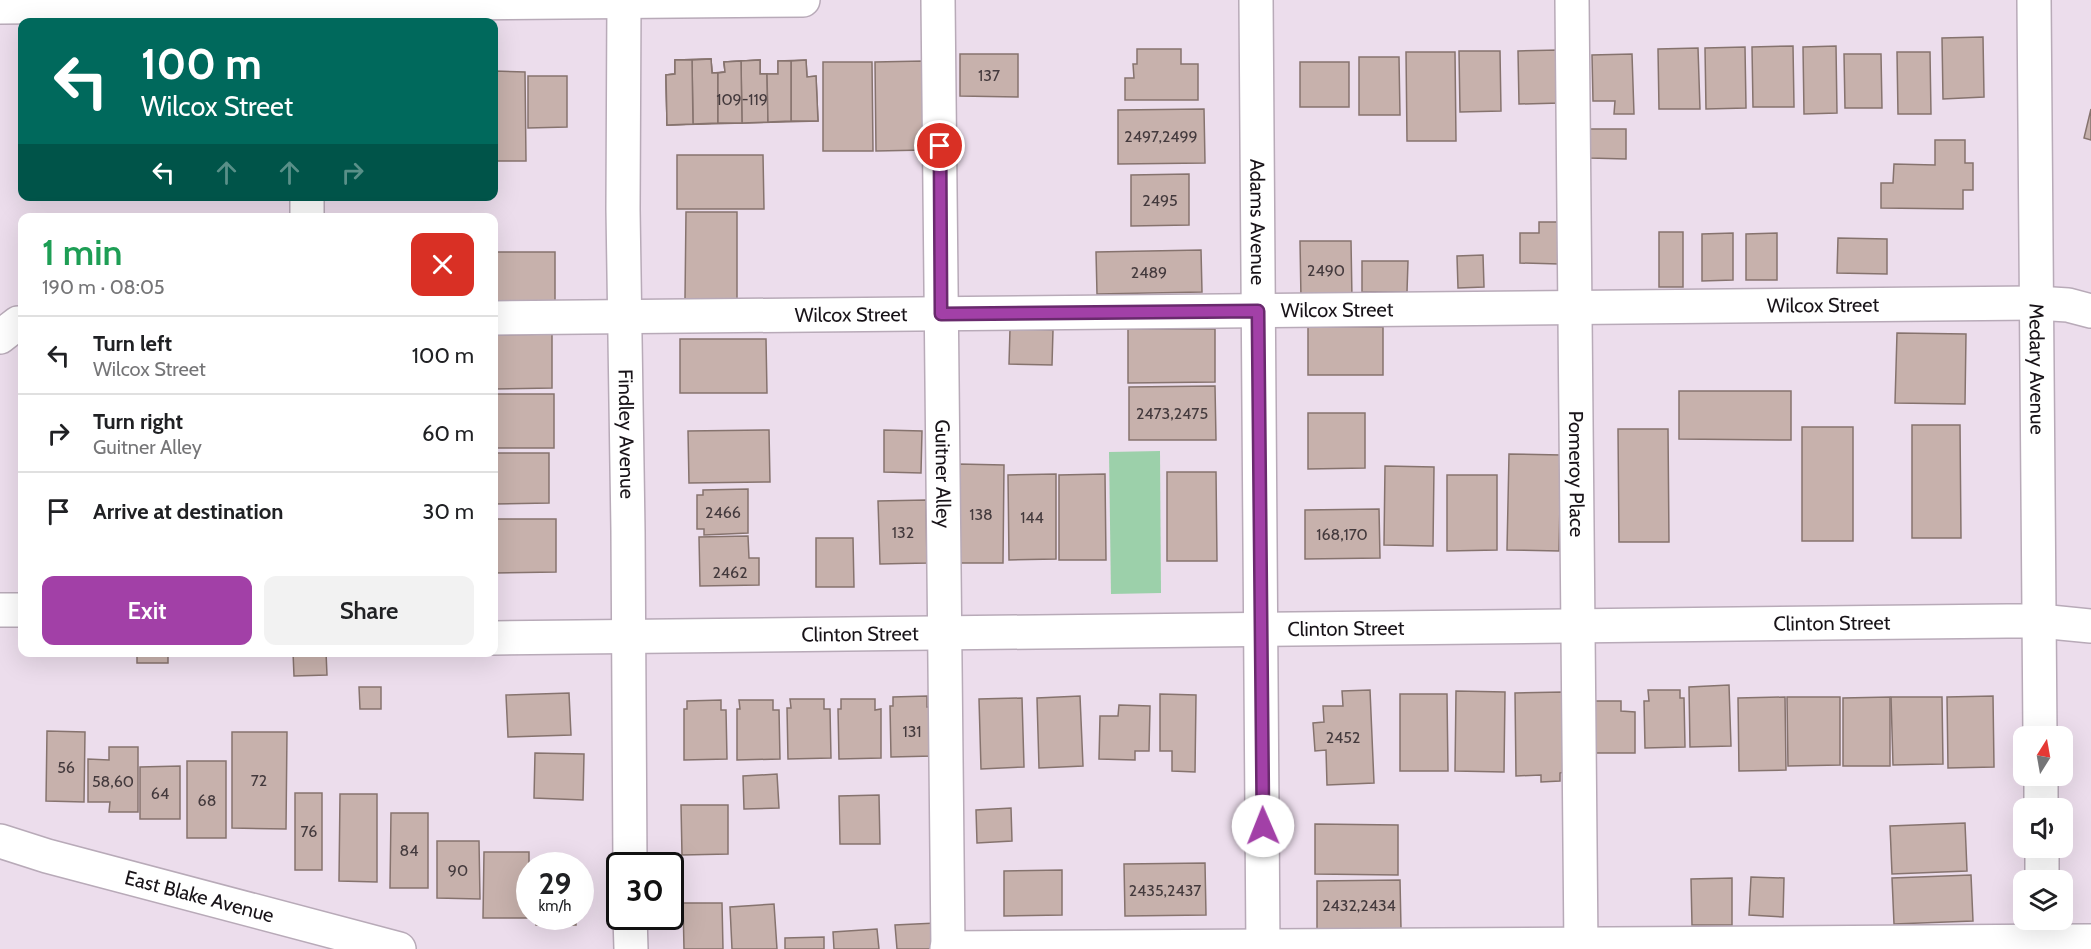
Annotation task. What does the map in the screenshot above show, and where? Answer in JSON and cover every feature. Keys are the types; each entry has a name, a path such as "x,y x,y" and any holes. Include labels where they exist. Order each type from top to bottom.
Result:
{"street":[{"path":"0,7 304,9 624,1 803,0"},
{"name":"Guitner Alley","path":"938,0 948,948"},
{"name":"Adams Avenue","path":"1256,0 1263,947"},
{"name":"Pomeroy Place","path":"1572,0 1581,946"},
{"name":"Medary Avenue","path":"2034,0 2040,726"},
{"name":"Findley Avenue","path":"624,1 630,852"},
{"name":"Wilcox Street","path":"498,318 2037,303 2068,305 2091,310"},
{"path":"0,337 18,323"},
{"path":"0,610 18,610"},
{"name":"Clinton Street","path":"498,638 2040,621 2091,626"},
{"name":"East Blake Avenue","path":"0,840 47,856 399,949"},
{"path":"630,930 631,949"},
{"path":"948,948 1581,946 2042,936 2091,941"}],"green space":[{"path":"1160,451 1161,593 1111,594 1109,452"}],"building":[{"path":"1983,37 1984,97 1943,99 1942,38"},
{"path":"1793,46 1794,107 1753,107 1752,47"},
{"path":"1836,46 1837,113 1804,114 1803,47"},
{"path":"1745,47 1746,108 1706,109 1705,48"},
{"path":"1698,48 1700,109 1659,109 1658,49"},
{"path":"1137,49 1181,49 1181,64 1198,64 1198,100 1125,100 1125,78 1134,78 1133,64 1137,64"},
{"path":"1559,50 1560,103 1519,104 1518,51"},
{"path":"1459,51 1500,51 1501,111 1460,112"},
{"path":"1406,52 1455,52 1456,141 1407,141"},
{"path":"1897,52 1930,52 1931,114 1898,114"},
{"path":"960,54 1018,54 1018,97 960,96"},
{"path":"1632,54 1634,114 1614,114 1615,101 1593,101 1592,55"},
{"path":"1844,54 1881,54 1882,108 1845,108"},
{"path":"1359,57 1399,57 1400,115 1359,115"},
{"path":"711,59 712,73 725,72 724,62 760,60 760,74 778,74 778,61 806,60 807,77 816,76 818,121 667,125 666,75 675,74 675,60"},
{"path":"711,59 712,73 718,73 718,123 667,125 666,75 675,74 675,60"},
{"path":"711,59 712,73 718,73 718,123 693,124 692,60"},
{"path":"675,60 692,60 693,124 667,125 666,75 675,74"},
{"path":"760,60 760,74 767,74 768,122 718,123 718,73 725,72 724,62"},
{"path":"760,60 760,74 767,74 768,122 742,123 741,61"},
{"path":"806,60 807,77 816,76 818,121 791,121 791,61"},
{"path":"741,61 742,123 718,123 718,73 725,72 724,62"},
{"path":"778,61 791,61 791,121 768,122 767,74 778,74"},
{"path":"924,61 925,150 876,151 875,62"},
{"path":"823,62 872,62 873,151 823,151"},
{"path":"1300,62 1349,62 1349,107 1300,107"},
{"path":"498,71 525,72 526,161 498,161"},
{"path":"528,76 567,76 567,127 528,128"},
{"path":"1204,109 1205,163 1118,164 1118,110"},
{"path":"2091,109 2091,140 2084,138"},
{"path":"1590,129 1626,129 1626,159 1590,158"},
{"path":"1935,140 1965,140 1965,163 1973,163 1973,190 1963,190 1963,209 1881,208 1881,183 1893,183 1894,164 1935,165"},
{"path":"677,155 763,155 764,209 677,209"},
{"path":"1189,174 1189,225 1131,226 1131,175"},
{"path":"686,212 737,212 737,299 685,299"},
{"path":"1539,222 1560,222 1559,264 1520,263 1520,233 1539,233"},
{"path":"1659,232 1683,232 1683,287 1659,287"},
{"path":"1733,233 1733,280 1702,281 1702,234"},
{"path":"1777,233 1777,280 1746,280 1746,234"},
{"path":"1838,238 1887,239 1887,274 1837,273"},
{"path":"1300,241 1351,241 1352,299 1301,299"},
{"path":"1201,250 1202,292 1097,294 1096,252"},
{"path":"498,252 555,252 555,306 498,306"},
{"path":"1483,255 1484,287 1458,288 1457,256"},
{"path":"1362,261 1408,261 1407,292 1362,292"},
{"path":"1308,327 1383,327 1383,375 1308,375"},
{"path":"1010,329 1053,330 1052,365 1009,364"},
{"path":"1128,329 1215,329 1215,382 1128,383"},
{"path":"1897,333 1966,334 1965,404 1895,403"},
{"path":"552,334 552,388 498,389 498,335"},
{"path":"680,339 766,339 767,393 680,393"},
{"path":"1215,386 1216,440 1129,440 1129,387"},
{"path":"1679,391 1791,391 1791,440 1679,439"},
{"path":"498,394 554,394 554,448 498,448"},
{"path":"1308,413 1365,413 1365,468 1308,469"},
{"path":"1912,425 1960,425 1961,538 1912,538"},
{"path":"1802,427 1853,427 1853,541 1802,541"},
{"path":"1618,429 1668,429 1669,542 1619,542"},
{"path":"769,430 770,482 689,483 688,431"},
{"path":"884,430 922,431 921,473 884,472"},
{"path":"498,453 549,453 549,503 498,504"},
{"path":"1509,454 1561,455 1559,551 1507,550"},
{"path":"958,464 1004,465 1003,563 958,563"},
{"path":"1385,466 1434,467 1433,546 1384,545"},
{"path":"1167,472 1216,472 1217,561 1167,561"},
{"path":"1056,474 1056,559 1009,560 1008,475"},
{"path":"1105,474 1106,560 1059,560 1059,475"},
{"path":"1447,475 1497,475 1497,550 1447,551"},
{"path":"748,489 748,533 704,535 704,529 697,529 697,495 703,495 703,490"},
{"path":"926,500 927,563 880,564 878,501"},
{"path":"1379,509 1380,558 1305,559 1305,510"},
{"path":"498,519 556,519 556,572 498,573"},
{"path":"748,536 749,558 759,558 759,585 700,586 699,537"},
{"path":"816,538 853,538 854,587 816,587"},
{"path":"137,657 168,657 168,663 137,663"},
{"path":"293,657 326,657 327,675 294,676"},
{"path":"1729,685 1731,746 1690,747 1689,687"},
{"path":"359,687 381,687 381,709 360,709"},
{"path":"1370,690 1374,783 1327,785 1326,750 1315,751 1313,723 1324,722 1323,706 1343,706 1342,691"},
{"path":"1648,690 1680,690 1680,698 1684,698 1685,747 1645,748 1644,701 1649,701"},
{"path":"1456,691 1505,692 1504,772 1455,771"},
{"path":"1563,692 1564,772 1560,773 1560,781 1541,782 1541,775 1516,776 1515,693"},
{"path":"569,693 571,735 508,737 506,695"},
{"path":"1160,694 1196,695 1195,772 1172,771 1172,751 1160,751"},
{"path":"1400,694 1447,694 1448,771 1400,771"},
{"path":"927,696 927,707 933,707 933,756 891,757 890,706 893,706 893,697"},
{"path":"1080,696 1083,766 1039,768 1037,698"},
{"path":"1993,696 1994,767 1948,768 1947,697"},
{"path":"1785,697 1786,770 1739,771 1738,698"},
{"path":"1787,697 1840,697 1840,765 1788,766"},
{"path":"1890,697 1890,766 1843,766 1843,698"},
{"path":"1891,697 1942,697 1943,764 1893,765"},
{"path":"1022,698 1024,767 981,769 979,699"},
{"path":"790,699 824,699 824,709 830,709 831,758 788,759 787,708 791,708"},
{"path":"841,699 875,699 875,710 881,709 881,758 839,759 838,709 841,709"},
{"path":"721,700 721,710 726,710 727,759 684,760 684,709 687,709 687,701"},
{"path":"739,700 773,700 773,710 779,710 780,759 737,760"},
{"path":"1591,701 1621,701 1621,711 1635,712 1635,753 1591,753"},
{"path":"1119,705 1150,706 1149,751 1135,751 1135,760 1099,759 1100,716 1118,716"},
{"path":"47,731 85,732 84,802 46,801"},
{"path":"232,732 287,732 286,829 232,828"},
{"path":"109,747 138,747 138,812 109,812 110,802 88,802 88,759 109,760"},
{"path":"535,753 584,754 583,800 534,798"},
{"path":"187,761 226,761 226,838 187,838"},
{"path":"180,766 180,819 140,819 140,767"},
{"path":"777,774 779,808 744,809 743,776"},
{"path":"295,793 322,793 322,870 295,870"},
{"path":"340,794 377,794 377,882 339,881"},
{"path":"879,795 880,844 840,844 839,796"},
{"path":"681,805 728,805 728,854 684,855 682,852"},
{"path":"1011,808 1012,841 977,843 976,810"},
{"path":"391,813 428,813 428,888 390,888"},
{"path":"1965,823 1967,871 1892,874 1890,826"},
{"path":"1315,824 1398,825 1398,875 1315,874"},
{"path":"437,841 479,841 480,899 437,898"},
{"path":"484,852 516,852 516,918 483,918"},
{"path":"1205,863 1206,915 1125,916 1124,864"},
{"path":"1062,870 1062,915 1004,916 1004,871"},
{"path":"1971,875 1973,921 1894,924 1892,878"},
{"path":"1751,877 1784,878 1783,917 1749,915"},
{"path":"1732,878 1732,925 1692,925 1691,879"},
{"path":"1400,880 1401,929 1317,929 1317,881"},
{"path":"684,903 722,903 723,949 684,949"},
{"path":"774,904 777,949 732,949 730,907"},
{"path":"936,923 937,949 897,949 895,925"},
{"path":"877,929 879,949 834,949 833,932"},
{"path":"824,937 824,949 785,949 785,938"}],"route":[{"path":"940,146 941,314 1258,311 1263,826"}]}
